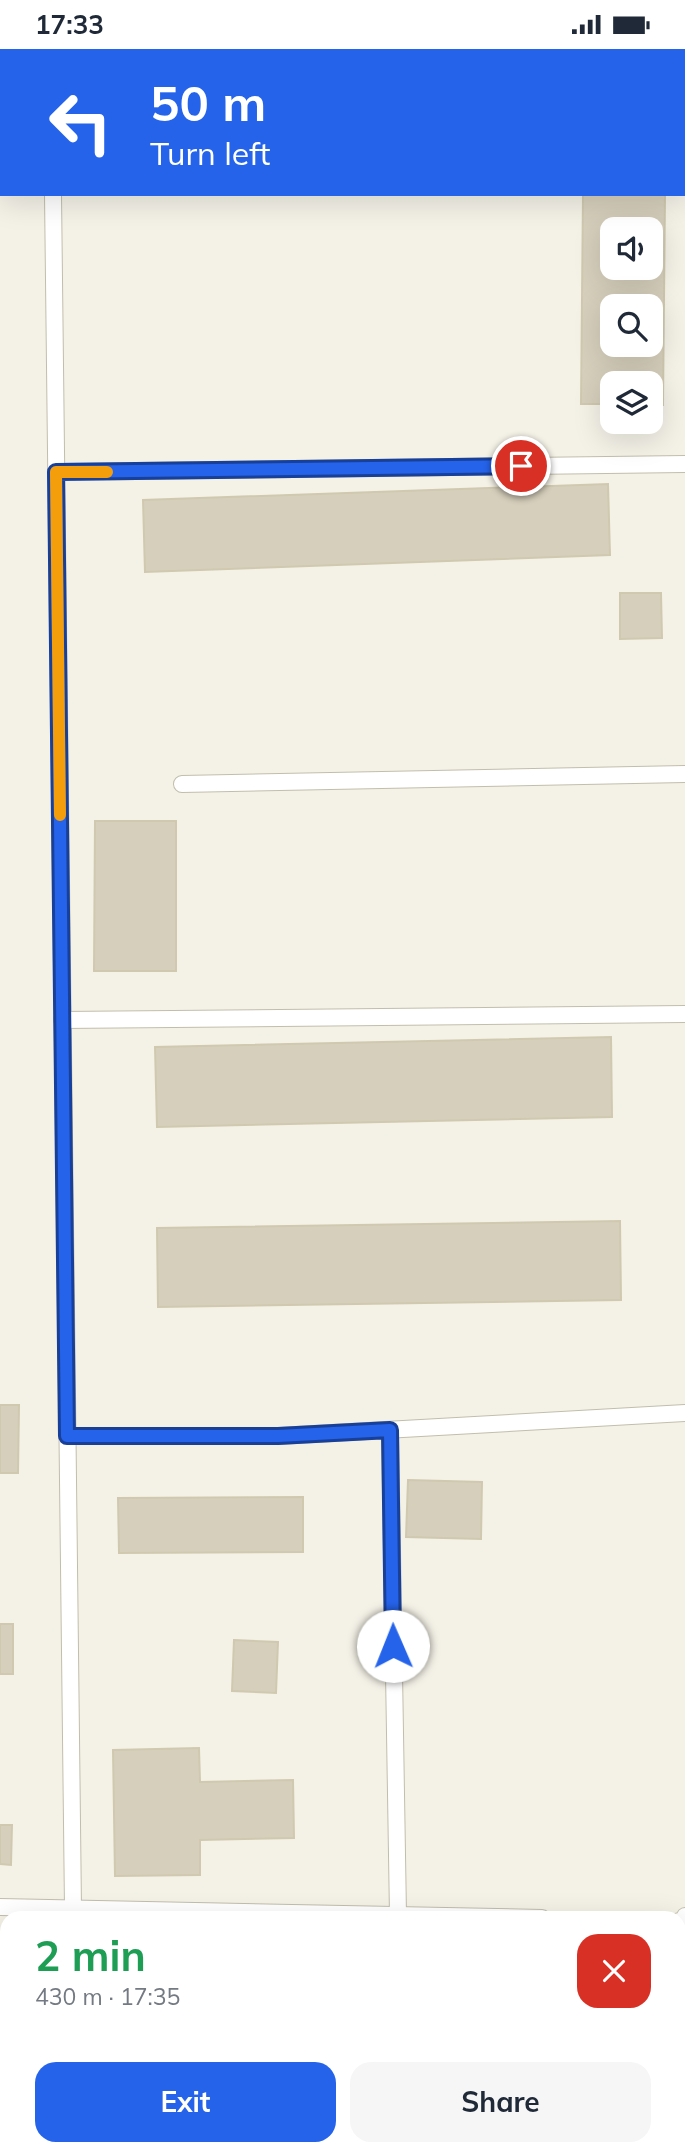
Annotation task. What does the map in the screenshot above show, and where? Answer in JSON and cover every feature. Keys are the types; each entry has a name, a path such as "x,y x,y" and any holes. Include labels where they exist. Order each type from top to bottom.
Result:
{"lane":[{"path":"53,196 73,1909"},
{"path":"56,472 685,464"},
{"path":"182,784 685,774"},
{"path":"62,1020 685,1014"},
{"path":"67,1436 278,1436 685,1413"},
{"path":"390,1430 398,1911"},
{"path":"0,1907 181,1911"}],"building":[{"path":"583,196 665,196 663,405 663,371 600,371 600,404 581,404"},
{"path":"608,484 610,555 145,572 143,500"},
{"path":"620,593 661,593 662,638 620,639"},
{"path":"95,821 176,821 176,971 94,971"},
{"path":"611,1037 612,1117 157,1127 155,1047"},
{"path":"620,1221 621,1300 158,1307 157,1228"},
{"path":"0,1405 19,1405 18,1473 0,1473"},
{"path":"408,1480 482,1482 481,1539 406,1537"},
{"path":"303,1497 303,1552 119,1553 118,1498"},
{"path":"0,1624 13,1624 13,1674 0,1674"},
{"path":"234,1640 278,1642 276,1693 232,1691"},
{"path":"199,1748 200,1782 293,1780 294,1838 200,1840 200,1875 115,1876 113,1750"},
{"path":"0,1825 12,1825 11,1865 0,1864"}],"slow traffic":[{"path":"60,815 56,472 107,472"}],"route":[{"path":"393,1646 390,1430 278,1436 67,1436 56,472 521,466"}]}
